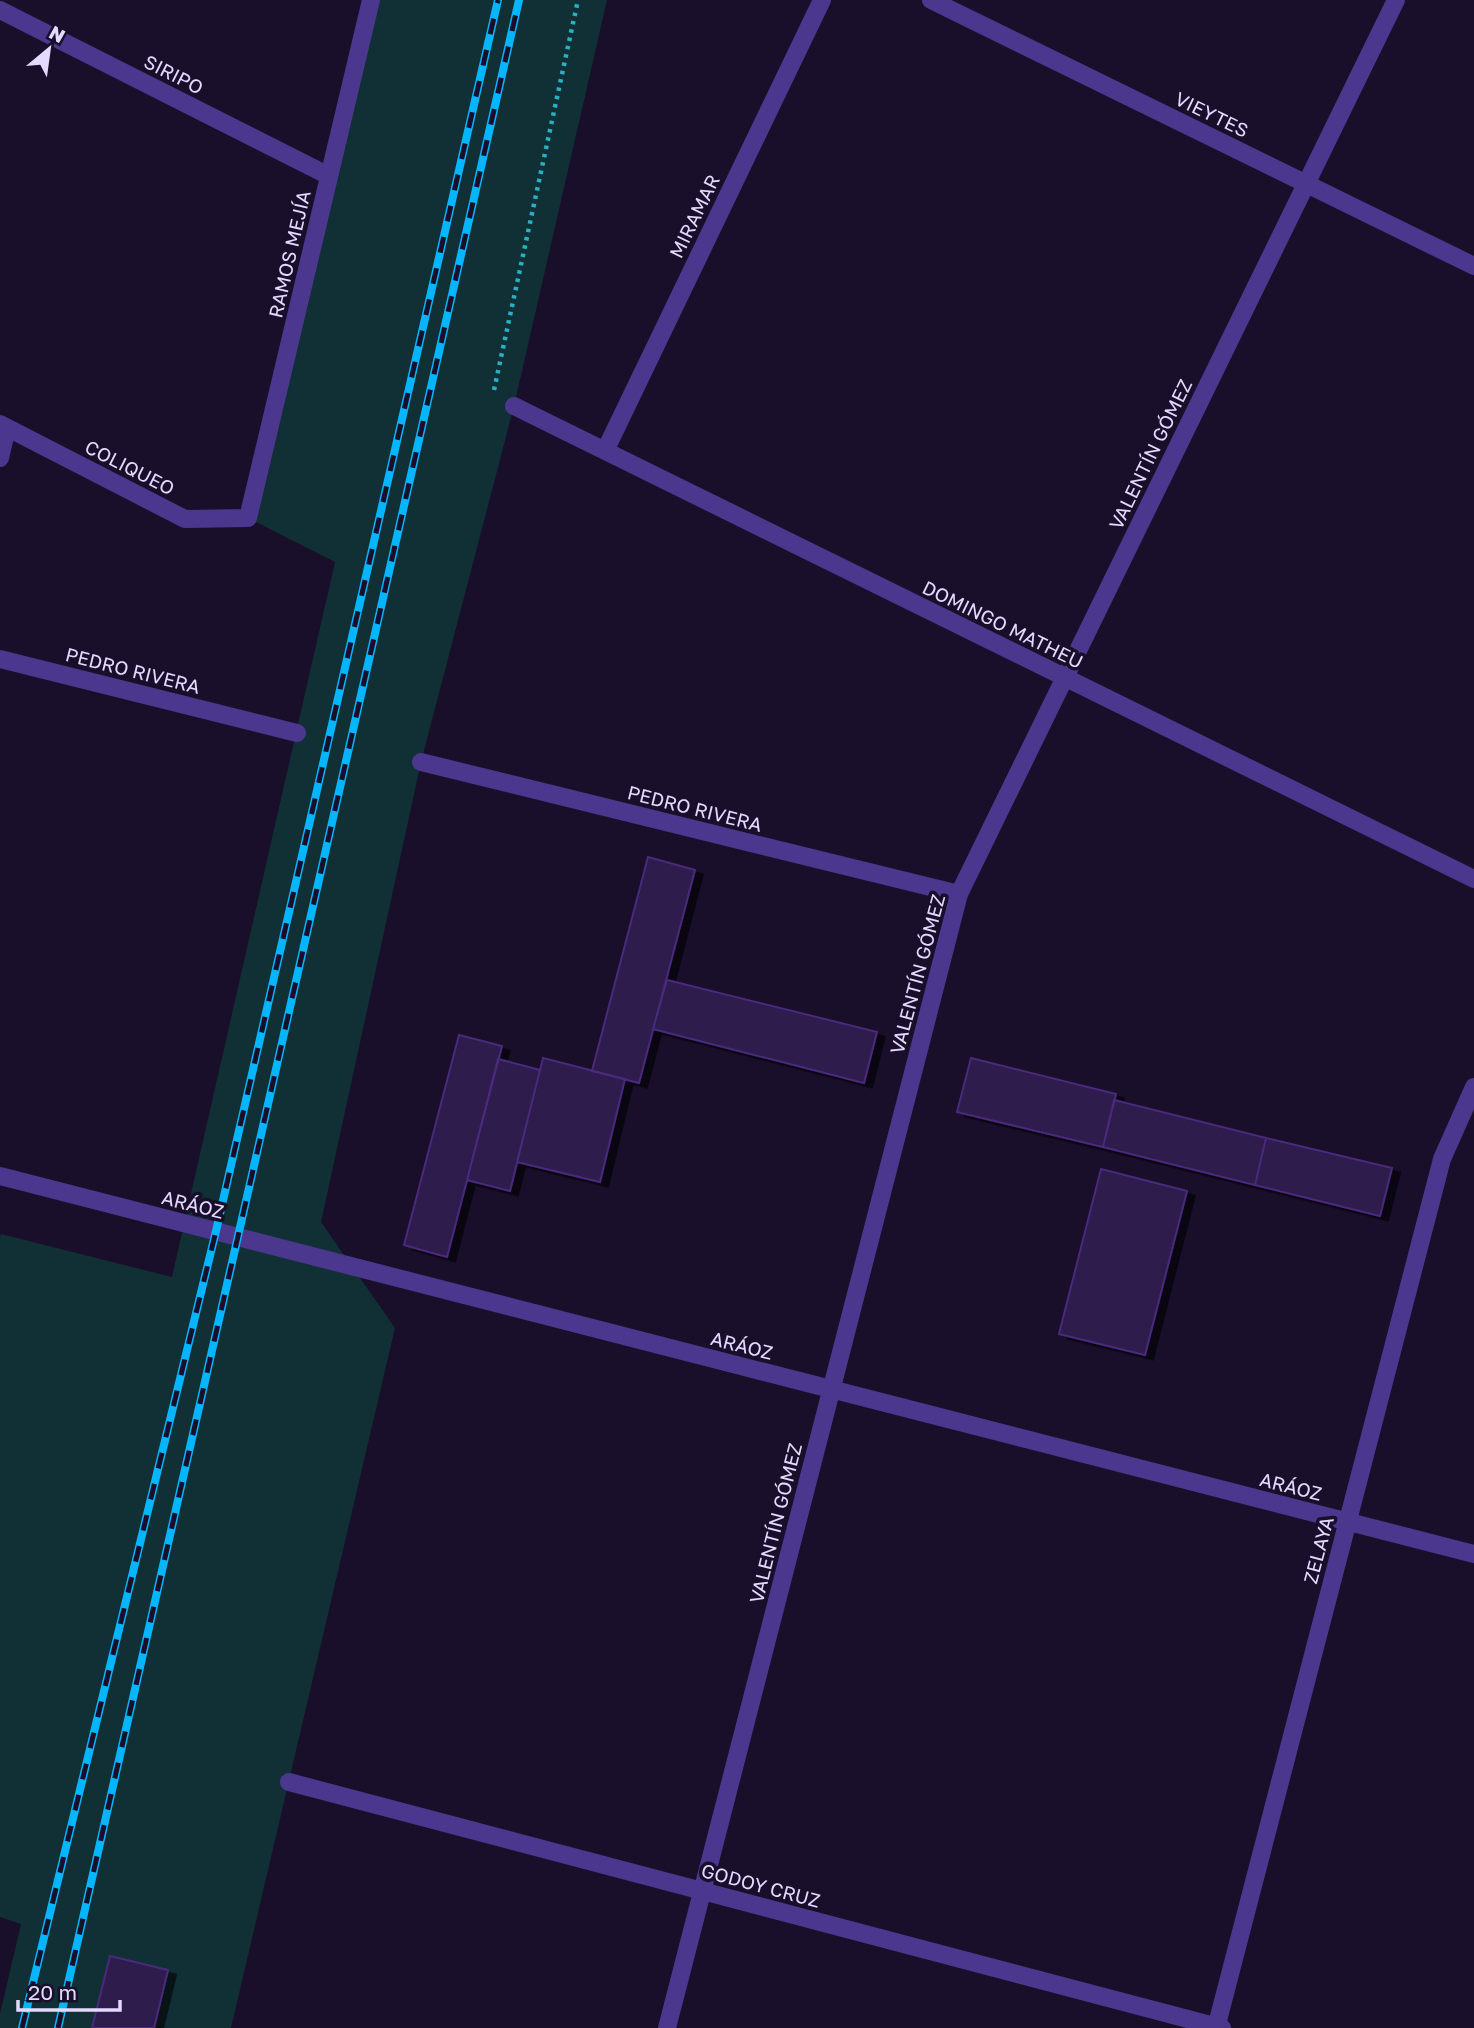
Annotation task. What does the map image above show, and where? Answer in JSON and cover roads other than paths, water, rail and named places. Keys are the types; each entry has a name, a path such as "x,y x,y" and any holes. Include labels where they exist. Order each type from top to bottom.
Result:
{"street":[{"name":"RAMOS MEJÍA","path":"248,518 371,0"},
{"name":"MIRAMAR","path":"605,451 822,0"},
{"name":"VIEYTES","path":"931,0 1474,266"},
{"name":"VALENTÍN GÓMEZ","path":"667,2028 958,894 1396,0"},
{"name":"SIRIPO","path":"0,10 329,176"},
{"name":"DOMINGO MATHEU","path":"514,406 1474,879"},
{"name":"COLIQUEO","path":"3,426 185,519 248,518"},
{"path":"0,458 3,426"},
{"name":"PEDRO RIVERA","path":"0,659 297,733"},
{"name":"PEDRO RIVERA","path":"421,762 958,894"},
{"name":"ZELAYA","path":"1218,2027 1442,1159 1474,1087"},
{"name":"ARÁOZ","path":"0,1176 1474,1554"},
{"name":"GODOY CRUZ","path":"289,1782 1218,2027"}],"railway":[{"path":"22,2028 216,1231 498,0"},
{"path":"58,2028 519,0"}]}
